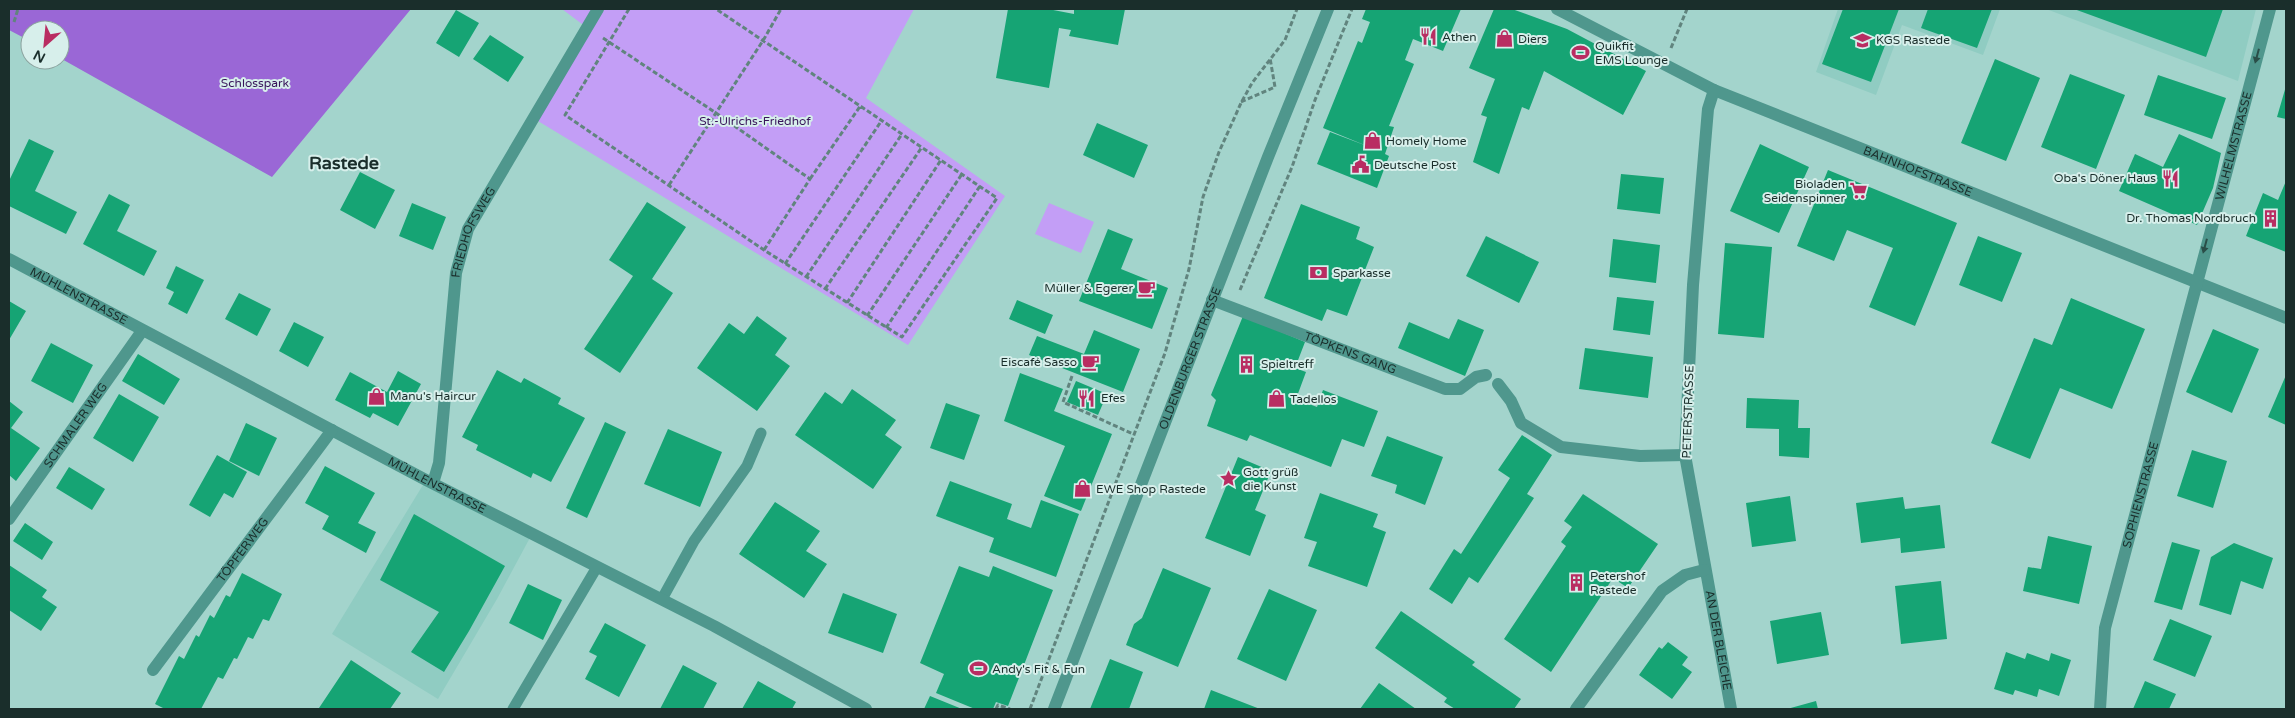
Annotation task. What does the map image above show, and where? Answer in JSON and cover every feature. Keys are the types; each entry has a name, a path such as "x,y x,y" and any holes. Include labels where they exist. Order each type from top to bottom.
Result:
{"street":[{"name":"FRIEDHOFSWEG","path":"432,483 439,463 456,272 468,230 598,9"},
{"name":"OLDENBURGER STRASSE","path":"1054,709 1212,300 1328,9"},
{"name":"BAHNHOFSTRASSE","path":"1557,9 1714,90 2286,318"},
{"name":"WILHELMSTRASSE","path":"2196,282 2270,9"},
{"name":"PETERSTRASSE","path":"1704,570 1684,455 1694,275 1708,109 1714,90"},
{"name":"MÜHLENSTRASSE","path":"9,259 432,483 662,599 866,709"},
{"name":"SOPHIENSTRASSE","path":"2100,709 2105,628 2196,282"},
{"name":"TÖPKENS GANG","path":"1212,300 1445,389 1460,389 1476,377 1486,375"},
{"name":"SCHMALER WEG","path":"9,520 142,331"},
{"path":"1498,384 1511,401 1521,423 1561,448 1640,456 1684,455"},
{"name":"TÖPFERWEG","path":"153,670 332,430"},
{"path":"1576,709 1662,592 1685,575 1704,570"},
{"name":"AN DER BLEICHE","path":"1704,570 1731,709"}],"lane":[{"path":"662,599 694,541 747,466 761,433"},
{"path":"514,709 598,567"}],"path":[{"path":"14,22 18,9"},
{"path":"629,9 565,115 785,264 902,337 997,198 764,39 716,9"},
{"path":"669,186 764,39 781,9"},
{"path":"1030,709 1165,354 1189,269 1203,197 1219,152 1252,83 1285,40 1298,9"},
{"path":"1233,307 1292,167 1315,100 1352,9"},
{"path":"1665,65 1687,9"},
{"path":"586,27 716,113 810,179"},
{"path":"1241,103 1275,87 1270,58"},
{"path":"764,250 861,105"},
{"path":"785,264 882,120"},
{"path":"806,277 902,134"},
{"path":"825,289 922,147"},
{"path":"846,302 941,160"},
{"path":"867,316 962,174"},
{"path":"886,328 980,186"},
{"path":"1072,376 1063,402 1133,434"},
{"path":"996,709 998,705 1010,709"}],"shaded area":[{"name":"KGS Rastede","path":"1838,9 2000,9 1983,55 1902,25 1876,95 1816,72"},
{"path":"2046,9 2256,9 2238,81"},
{"path":"426,480 532,534 497,599 438,699 332,634"}],"green space":[{"name":"Schlosspark","path":"9,9 411,9 272,177 70,64 70,20 20,20 20,36 9,30"},
{"name":"St.-Ulrichs-Friedhof","path":"562,9 914,9 866,98 1005,196 908,345 533,118 586,27"},
{"path":"1049,203 1094,222 1081,253 1035,234"}],"building":[{"path":"1008,9 1048,9 1074,14 1074,9 1125,9 1118,45 1069,36 1071,30 1059,28 1049,88 996,78"},
{"path":"1366,9 1461,9 1443,51 1413,39 1405,60 1414,64 1389,126 1394,127 1385,154 1389,156 1377,188 1317,164 1330,132 1367,146 1323,128 1358,41 1362,43 1370,22 1362,19"},
{"path":"1494,9 1512,9 1567,29 1646,71 1623,115 1544,71 1529,110 1522,107 1499,174 1473,162 1487,117 1481,115 1495,79 1469,68"},
{"path":"1843,9 1899,9 1871,82 1822,64"},
{"path":"1928,9 1992,9 1977,48 1921,28"},
{"path":"2074,9 2223,9 2206,57"},
{"path":"456,10 479,23 459,57 436,43"},
{"path":"490,35 524,57 508,82 473,59"},
{"path":"1995,59 2040,78 2006,161 1961,143"},
{"path":"2070,74 2125,95 2096,169 2041,147"},
{"path":"2158,75 2226,98 2212,139 2144,115"},
{"path":"2286,86 2286,119 2277,117"},
{"path":"1097,123 1148,145 1134,178 1083,155"},
{"name":"Oba's Döner Haus","path":"2179,134 2221,153 2213,188 2197,225 2119,191 2135,154 2163,167"},
{"path":"29,139 54,151 35,191 77,212 66,234 9,206 9,181"},
{"path":"1760,144 1809,167 1779,233 1730,211"},
{"path":"1828,170 1957,223 1915,326 1869,307 1893,248 1847,230 1834,261 1797,246"},
{"path":"360,172 395,190 375,229 340,210"},
{"path":"1621,174 1664,178 1660,214 1617,209"},
{"name":"Dr. Thomas Nordbruch","path":"2286,181 2286,252 2246,236 2263,193 2278,200"},
{"path":"109,194 130,205 117,231 157,251 144,276 83,244"},
{"path":"647,202 686,227 652,279 673,293 620,373 584,349 633,276 609,260"},
{"path":"412,203 446,217 433,250 399,236"},
{"name":"Sparkasse","path":"1301,204 1360,227 1356,239 1374,247 1347,316 1327,309 1322,321 1264,298"},
{"name":"Müller & Egerer","path":"1108,229 1133,239 1121,269 1168,288 1152,329 1079,301"},
{"path":"1486,236 1539,262 1519,303 1466,276"},
{"path":"1978,236 2022,253 2002,302 1959,285"},
{"path":"1613,239 1660,245 1656,283 1609,277"},
{"path":"1725,243 1772,247 1764,338 1718,334"},
{"path":"176,266 204,280 187,314 168,304 174,292 166,288"},
{"path":"239,293 271,309 257,336 225,319"},
{"path":"1617,297 1654,301 1650,335 1613,330"},
{"path":"2071,298 2145,329 2112,409 2060,388 2030,459 1991,443 2034,338 2052,345"},
{"path":"1017,300 1053,315 1045,334 1009,319"},
{"path":"9,301 26,311 9,340"},
{"path":"757,316 787,338 775,355 790,366 757,411 697,368 729,323 744,334"},
{"path":"1243,316 1305,342 1295,368 1306,372 1296,399 1317,407 1323,390 1378,411 1364,447 1342,439 1331,467 1250,435 1247,441 1207,426 1216,400 1211,395"},
{"path":"1458,319 1484,330 1465,376 1398,348 1409,322 1449,339"},
{"path":"294,322 324,337 308,367 279,351"},
{"path":"2213,329 2259,349 2232,413 2186,392"},
{"name":"Eiscafé Sasso","path":"1094,330 1140,349 1123,392 1029,355 1037,336 1084,354"},
{"path":"51,343 93,365 73,403 31,381"},
{"path":"1585,348 1653,357 1648,398 1579,389"},
{"path":"138,354 180,379 164,405 122,381"},
{"path":"497,370 521,383 524,378 561,398 558,404 585,418 551,482 533,473 531,478 476,450 478,445 462,437"},
{"name":"Manu's Haircur","path":"398,371 421,384 398,426 373,413 370,418 335,400 350,372 387,392"},
{"path":"1020,373 1063,389 1054,411 1112,434 1081,511 1044,496 1065,446 1004,421"},
{"path":"2286,375 2286,425 2268,417"},
{"name":"Efes","path":"1076,381 1107,394 1098,415 1067,402"},
{"path":"852,389 896,420 885,435 902,447 873,489 795,435 825,392 842,404"},
{"path":"119,394 159,417 133,462 93,438"},
{"path":"1747,398 1799,400 1798,428 1810,428 1809,458 1779,456 1779,429 1746,428"},
{"path":"9,401 23,412 11,428 40,448 16,481 9,475"},
{"path":"946,403 980,415 964,460 930,448"},
{"path":"605,422 626,432 587,518 566,508"},
{"path":"246,423 277,438 259,476 229,461"},
{"path":"668,429 722,452 700,507 644,484"},
{"path":"1522,435 1552,455 1527,494 1534,498 1478,583 1469,577 1452,604 1429,589 1454,549 1461,554 1510,478 1498,470"},
{"path":"1387,436 1443,457 1425,505 1395,493 1397,485 1371,476"},
{"path":"2192,450 2227,461 2213,508 2177,496"},
{"path":"217,455 247,472 233,498 224,493 210,517 189,505"},
{"path":"1238,457 1271,471 1255,510 1266,515 1250,556 1205,538"},
{"path":"325,466 375,493 358,523 376,532 366,553 322,529 329,516 305,503"},
{"path":"69,467 105,489 92,510 56,488"},
{"path":"950,481 1012,504 1007,519 1031,528 1041,500 1079,514 1056,577 989,552 994,538 936,516"},
{"path":"1320,493 1378,514 1373,527 1386,532 1367,587 1308,566 1317,542 1304,538"},
{"name":"Petershof Rastede","path":"1583,494 1658,544 1628,588 1613,578 1551,672 1504,639 1566,546 1561,542 1572,527 1564,521"},
{"path":"1790,496 1796,541 1752,547 1746,503"},
{"path":"1903,497 1905,509 1940,505 1945,548 1901,553 1900,538 1861,543 1856,503"},
{"path":"775,502 820,531 806,551 827,564 804,598 739,554"},
{"path":"414,514 505,566 444,672 411,652 439,612 380,580"},
{"path":"25,523 53,542 42,560 13,541"},
{"path":"2048,536 2092,546 2079,604 2023,591 2028,567 2041,569"},
{"path":"2172,542 2200,550 2182,610 2154,602"},
{"path":"2234,543 2273,558 2263,589 2241,581 2231,615 2199,605 2211,557"},
{"path":"9,565 47,590 42,597 57,607 41,631 9,610"},
{"path":"959,566 989,577 993,566 1053,590 1008,706 996,702 993,709 975,709 936,693 944,674 920,663"},
{"path":"1163,568 1211,588 1178,667 1126,645 1134,624 1142,618"},
{"path":"242,573 282,594 269,621 263,619 253,639 248,637 237,659 234,658 223,679 218,677 201,709 165,709 155,704 179,656 184,659 196,635 199,637 210,615 214,618 226,595 230,597"},
{"path":"1941,581 1947,639 1901,644 1895,586"},
{"path":"528,584 562,600 543,640 509,623"},
{"path":"1269,589 1317,610 1286,681 1237,659"},
{"path":"843,593 897,614 883,653 828,633"},
{"path":"1401,611 1475,662 1472,665 1521,699 1514,709 1455,709 1444,702 1447,698 1375,648"},
{"path":"1821,612 1829,655 1777,664 1770,621"},
{"path":"2170,619 2212,636 2195,677 2153,660"},
{"path":"605,623 646,645 619,697 585,679 597,656 589,652"},
{"path":"1668,642 1688,657 1682,665 1692,672 1672,699 1639,675 1659,647 1662,649"},
{"path":"2006,652 2025,659 2027,653 2049,661 2051,653 2071,660 2059,696 2039,689 2037,697 2015,690 2013,695 1994,689"},
{"path":"1110,659 1143,672 1129,709 1090,709"},
{"path":"351,660 401,693 390,709 319,708"},
{"path":"683,665 717,683 703,709 660,709"},
{"path":"758,681 796,702 792,709 742,709"},
{"path":"2145,681 2176,694 2169,709 2133,709"},
{"path":"1379,683 1416,709 1360,709"},
{"path":"1211,690 1260,709 1204,709"},
{"path":"930,696 962,709 924,709"},
{"path":"1816,701 1818,709 1787,709"}],"place":[{"name":"Athen","path":"1428,37"},
{"name":"Diers","path":"1504,39"},
{"name":"KGS Rastede","path":"1862,40"},
{"name":"Quikfit EMS Lounge","path":"1581,53"},
{"name":"Homely Home","path":"1372,141"},
{"name":"Deutsche Post","path":"1360,165"},
{"name":"Oba's Döner Haus","path":"2170,178"},
{"name":"Bioladen Seidenspinner","path":"1859,191"},
{"name":"Dr. Thomas Nordbruch","path":"2270,218"},
{"name":"Sparkasse","path":"1319,273"},
{"name":"Müller & Egerer","path":"1147,288"},
{"name":"Eiscafé Sasso","path":"1091,362"},
{"name":"Spieltreff","path":"1247,364"},
{"name":"Manu's Haircur","path":"376,396"},
{"name":"Efes","path":"1087,398"},
{"name":"Tadellos","path":"1276,399"},
{"name":"Gott grüß die Kunst","path":"1229,479"},
{"name":"EWE Shop Rastede","path":"1082,489"},
{"name":"Petershof Rastede","path":"1576,583"},
{"name":"Andy's Fit & Fun","path":"978,669"}],"district":[{"name":"Rastede","path":"344,163"}]}
